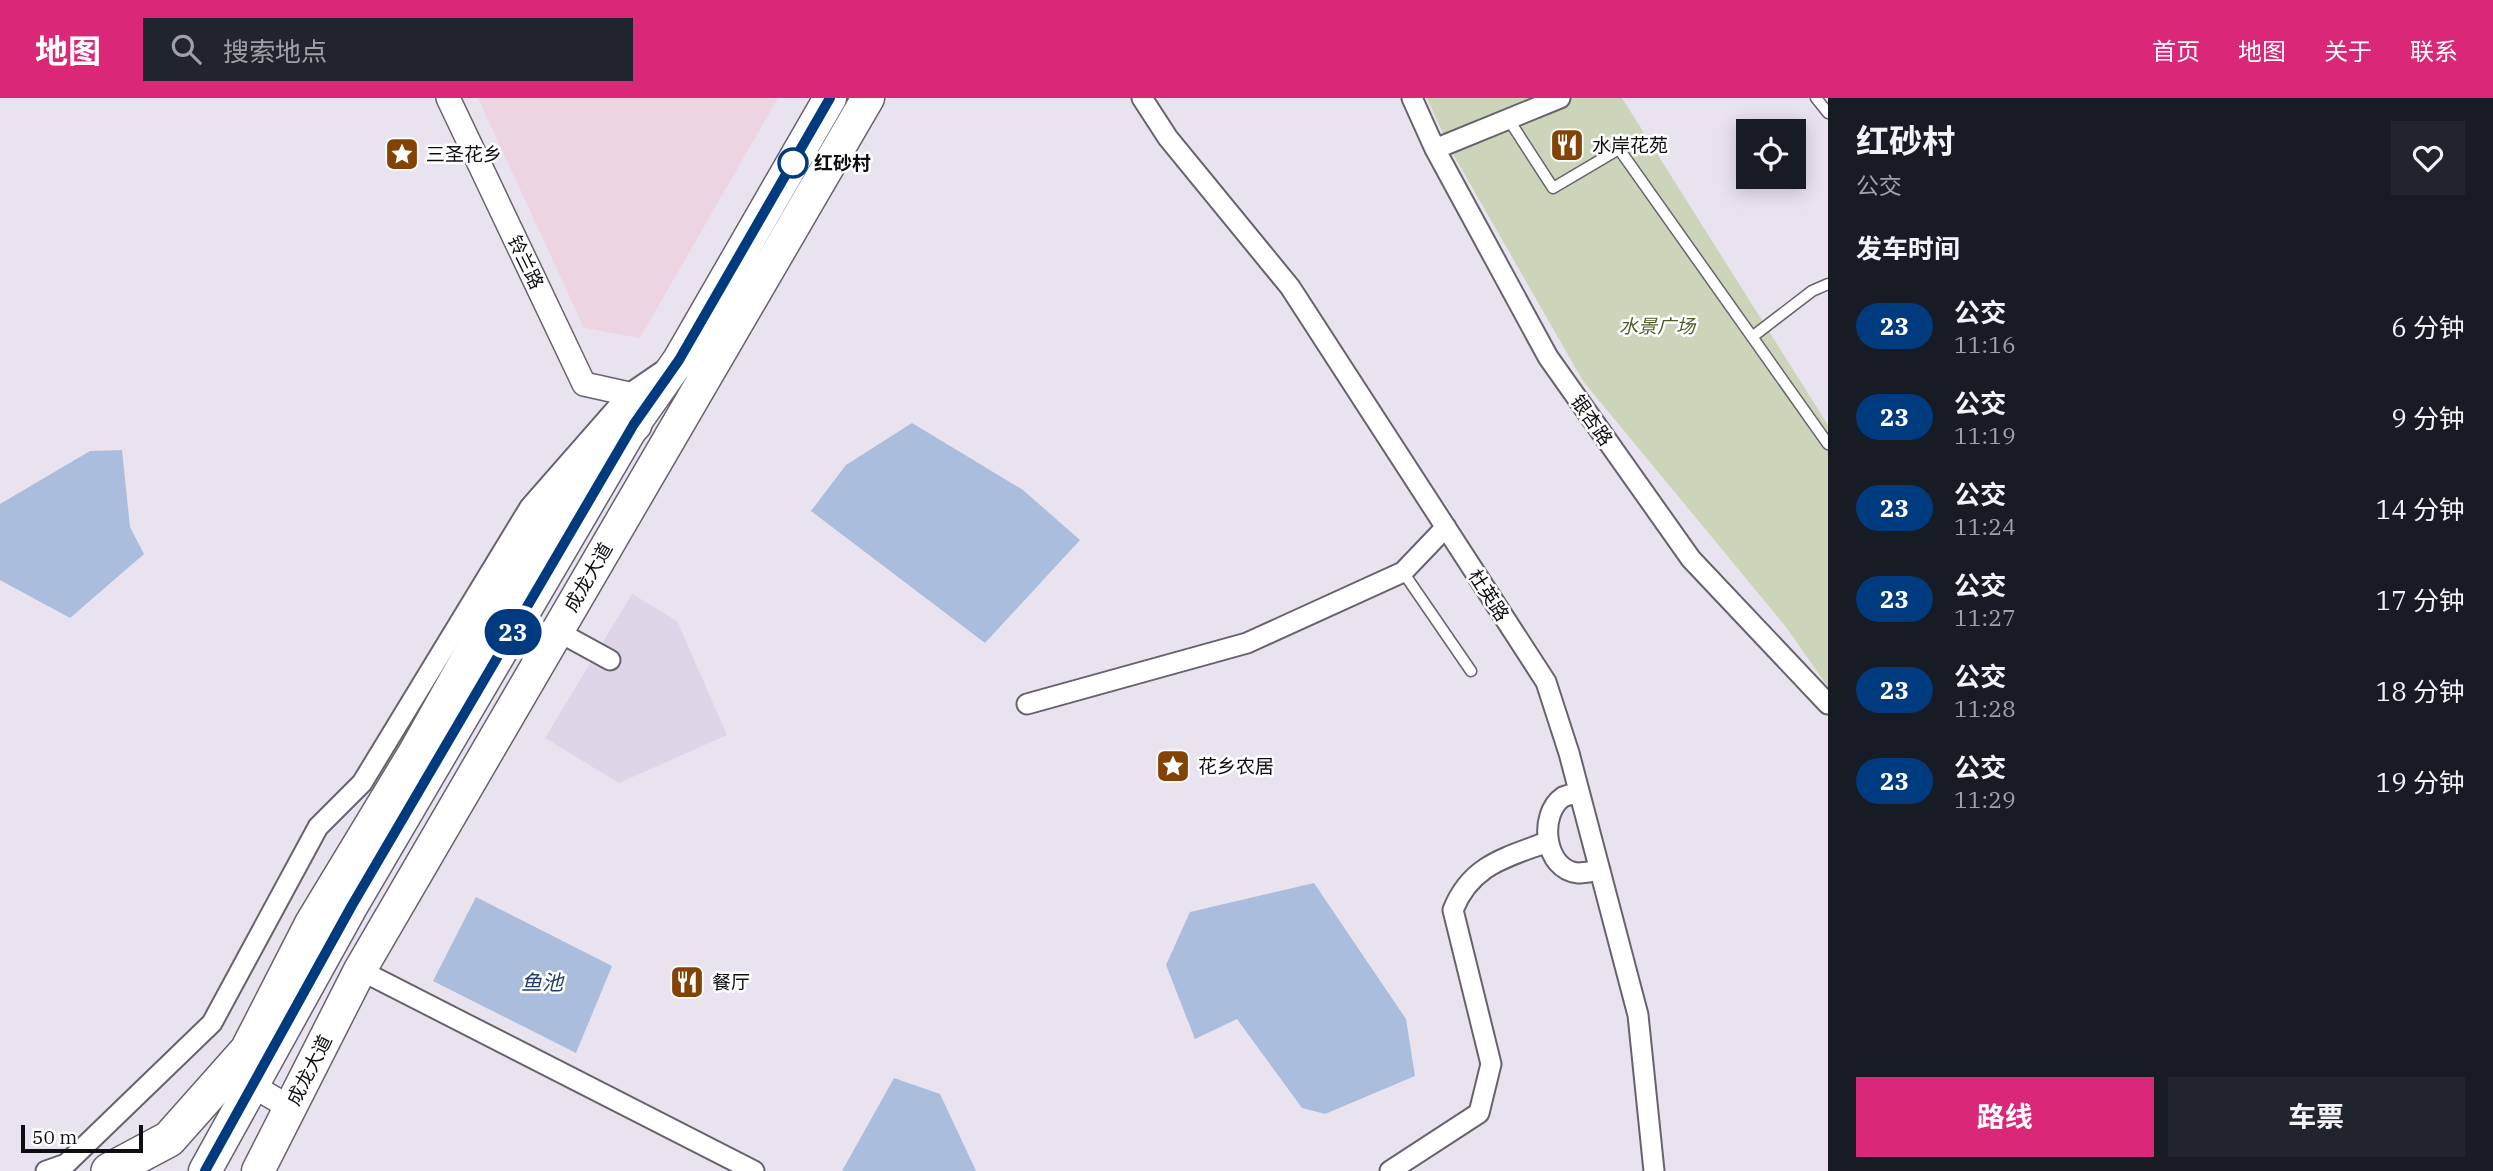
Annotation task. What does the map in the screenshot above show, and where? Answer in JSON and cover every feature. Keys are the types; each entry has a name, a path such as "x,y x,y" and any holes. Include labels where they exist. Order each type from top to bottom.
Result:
{"highway":[{"name":"成龙大道","path":"205,1171 632,409 679,360 830,98"},
{"name":"成龙大道","path":"258,1171 360,970 868,98"},
{"path":"108,1171 169,1139 248,1051 313,923 416,753 560,497 632,409"}],"street":[{"name":"铃兰路","path":"448,98 584,384 632,409"},
{"name":"杜英路","path":"1142,98 1168,138 1290,287 1546,682 1579,792 1638,1015 1654,1171"},
{"name":"银杏路","path":"1412,98 1435,149 1548,358 1691,559 1828,704"},
{"path":"1435,149 1560,98"},
{"path":"46,1171 66,1164 212,1023 318,827 362,783 530,507 632,409"},
{"path":"1027,704 1247,643 1403,572 1446,527"},
{"path":"557,631 610,660"},
{"path":"1579,792 1563,797 1554,807 1548,824 1547,842 1563,866 1576,873 1600,870"},
{"path":"1390,1171 1479,1113 1491,1063 1452,910 1462,887 1492,863 1547,842"},
{"path":"360,970 754,1171"},
{"path":"253,1086 289,1107"}],"lane":[{"path":"1816,98 1828,113"},
{"path":"1509,121 1553,188 1619,149 1828,444"},
{"path":"1752,337 1812,291 1828,284"},
{"path":"1403,572 1471,671"}],"shaded area":[{"path":"478,98 778,98 640,338 584,328"},
{"path":"632,594 677,621 727,735 619,783 545,738"}],"green space":[{"name":"水景广场","path":"1427,98 1622,98 1828,425 1828,687 1786,627 1583,381 1449,147"}],"water":[{"path":"912,423 1023,490 1080,540 985,643 811,511 846,465"},
{"path":"122,450 130,527 144,554 70,618 0,580 0,504 90,451"},
{"path":"1314,883 1406,1019 1415,1076 1325,1114 1302,1108 1237,1019 1195,1039 1166,965 1190,912"},
{"name":"鱼池","path":"476,897 612,966 576,1053 433,981"},
{"path":"894,1078 940,1094 976,1171 842,1171"}],"bus line":[{"name":"23","path":"205,1171 351,907 634,424 679,360 830,98"}],"place":[{"name":"水岸花苑","path":"1567,145"},
{"name":"三圣花乡","path":"402,154"},
{"name":"红砂村","path":"793,163"},
{"name":"花乡农居","path":"1173,766"},
{"name":"餐厅","path":"687,982"}]}
